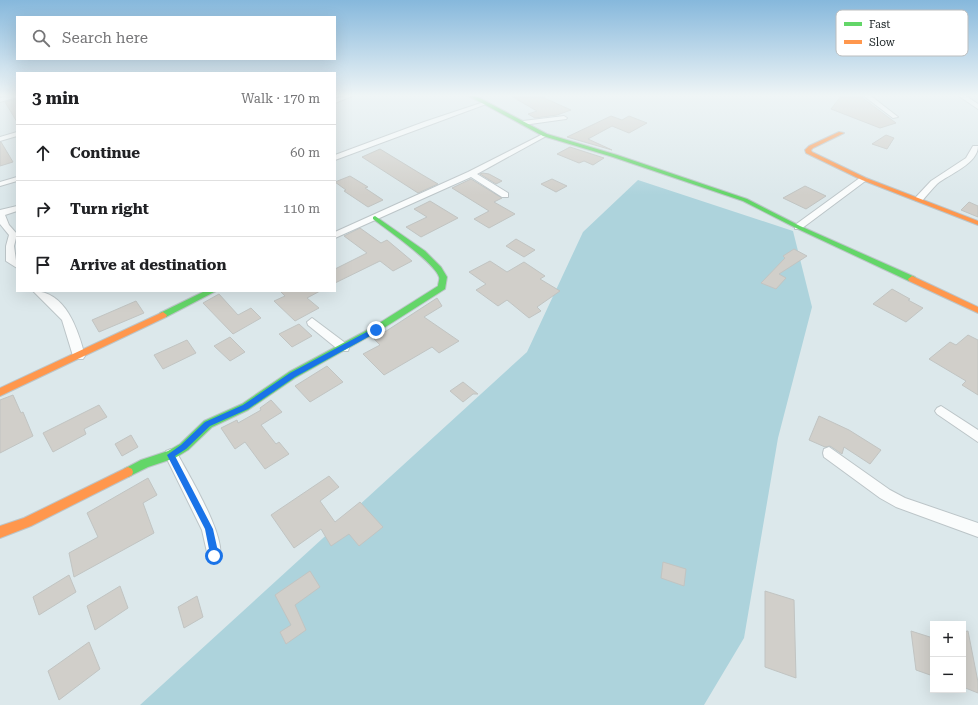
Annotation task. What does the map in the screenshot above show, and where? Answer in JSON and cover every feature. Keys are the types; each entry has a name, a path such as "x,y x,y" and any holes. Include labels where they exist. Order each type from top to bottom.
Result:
{"street":[{"path":"336,158 411,129"},
{"path":"535,129 545,135 615,156 745,200 798,227 978,310"},
{"path":"841,133 811,147 808,150 809,153 864,179 978,223"},
{"path":"0,139 16,134"},
{"path":"336,235 472,174 545,135"},
{"path":"919,199 934,183 969,159 976,148"},
{"path":"472,174 505,195"},
{"path":"0,184 16,179"},
{"path":"798,227 864,179"},
{"path":"16,208 1,214 5,226 13,235 10,246 11,261 16,264"},
{"path":"0,532 27,522 145,463 171,455 184,447 208,424 246,407 292,375 318,360 344,348 442,287 444,282 443,276 433,263 375,218"},
{"path":"39,292 62,309 68,317 73,330 79,356"},
{"path":"0,392 79,356 210,292"},
{"path":"312,322 344,348"},
{"path":"941,411 978,437"},
{"path":"828,453 885,494 901,503 978,530"},
{"path":"171,455 209,529 214,556"}],"shaded area":[{"path":"638,180 793,231 812,307 778,438 744,638 704,705 140,705 527,352 583,232"}],"building":[{"path":"584,129 607,129 588,139 612,150 567,137"},
{"path":"619,129 636,129 629,133"},
{"path":"886,135 894,138 887,149 872,144"},
{"path":"0,142 13,162 0,166"},
{"path":"570,147 604,158 593,165 584,161 579,163 557,154"},
{"path":"380,149 438,184 418,193 362,157"},
{"path":"480,174 489,174 502,181 496,184"},
{"path":"350,176 368,187 365,188 383,200 368,207 344,191 346,190 336,182"},
{"path":"471,179 502,198 494,202 515,214 489,228 474,219 489,211 452,188"},
{"path":"552,179 567,186 556,192 541,184"},
{"path":"805,186 826,196 806,209 783,198"},
{"path":"430,201 458,218 421,237 406,227 427,217 414,209"},
{"path":"969,202 978,206 978,217 961,210"},
{"path":"360,228 381,243 387,240 412,261 393,271 380,261 336,283 336,268 367,253 344,236"},
{"path":"516,239 535,250 524,257 506,246"},
{"path":"794,249 807,256 779,274 786,278 776,289 761,283 785,258 783,256"},
{"path":"490,261 507,272 524,262 545,276 540,279 560,291 537,307 541,311 529,318 507,300 498,306 476,290 486,284 469,272"},
{"path":"892,289 923,308 906,322 873,304"},
{"path":"281,292 318,292 307,298 319,308 295,321 274,301 285,296"},
{"path":"219,294 238,315 251,308 261,318 233,334 203,303"},
{"path":"437,298 442,306 424,317 459,341 439,353 432,347 384,375 363,354 380,345 374,339"},
{"path":"136,301 144,313 99,332 92,320"},
{"path":"299,324 312,336 292,347 279,334"},
{"path":"968,335 978,340 978,395 962,385 966,381 929,359 950,342 956,345"},
{"path":"230,337 245,352 230,361 214,346"},
{"path":"187,340 196,353 163,369 154,355"},
{"path":"327,366 343,382 310,402 295,386"},
{"path":"463,382 478,394 473,394 463,402 450,391"},
{"path":"13,395 21,413 23,412 33,436 0,453 0,400"},
{"path":"271,400 282,412 261,425 276,444 279,442 289,454 265,469 245,442 235,449 221,428 237,420 238,423 261,410 260,408"},
{"path":"99,405 107,417 84,429 86,434 53,452 43,433"},
{"path":"819,416 849,430 881,450 870,464 844,447 842,454 830,446 825,447 809,440"},
{"path":"131,435 138,447 122,456 115,444"},
{"path":"329,476 339,487 320,501 335,522 360,502 383,527 359,546 349,534 331,546 321,529 294,548 271,515"},
{"path":"148,478 157,495 143,503 154,533 74,577 69,553 98,537 87,513"},
{"path":"663,562 686,569 684,586 661,578"},
{"path":"310,571 320,587 295,605 306,630 286,644 280,632 291,625 275,595"},
{"path":"69,575 76,592 39,615 33,597"},
{"path":"120,586 128,608 95,630 87,606"},
{"path":"765,591 794,600 796,678 765,667"},
{"path":"197,596 203,617 184,628 178,607"},
{"path":"911,631 930,637 930,675 916,670"},
{"path":"966,631 968,631 978,682 978,693 966,688"},
{"path":"89,642 100,669 59,700 48,671"}],"traffic: fast":[{"path":"534,129 545,135 615,156 745,200 798,227 912,279"},
{"path":"128,472 145,463 171,455 184,447 208,424 245,407 292,375 376,329 442,287 443,277 438,269 422,253 375,218"},
{"path":"163,315 210,292"}],"traffic: slow":[{"path":"841,133 811,147 808,150 809,153 864,179 978,223"},
{"path":"912,279 978,310"},
{"path":"0,392 163,315"},
{"path":"0,532 27,522 128,472"}],"route":[{"path":"214,556 209,529 171,455 184,447 208,424 246,407 292,375 376,330"}]}
